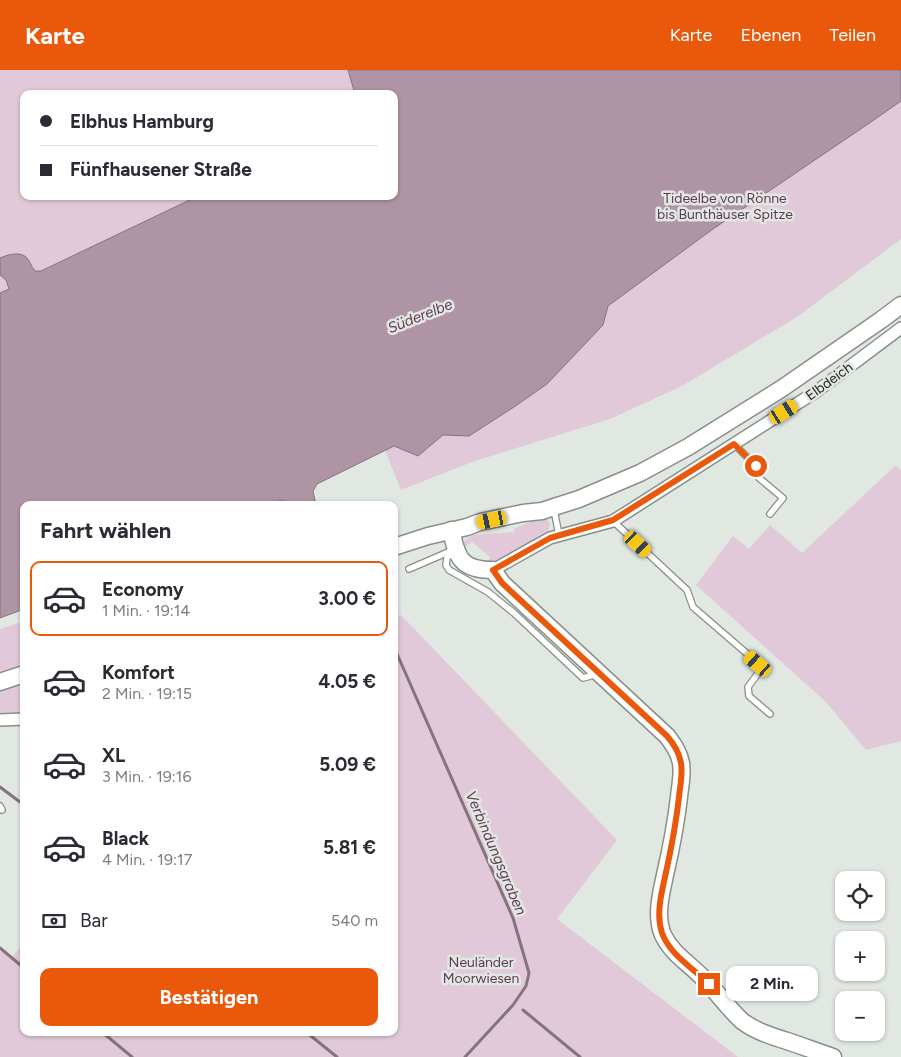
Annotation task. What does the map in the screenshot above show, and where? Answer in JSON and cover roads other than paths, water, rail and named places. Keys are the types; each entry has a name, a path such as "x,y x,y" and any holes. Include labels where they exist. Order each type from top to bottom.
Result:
{"street":[{"name":"Elbdeich","path":"398,545 459,529 507,526 548,509 579,499 640,473 688,447 781,389 901,305"},
{"name":"Elbdeich","path":"493,570 550,538 613,520 817,391 901,328"},
{"path":"459,529 455,549 461,560 480,569 493,570 502,583 673,743 680,757 681,782 673,843 659,909 662,932 667,944 709,984 742,1021 752,1028 833,1057"},
{"path":"0,682 20,675"},
{"path":"0,720 20,719"}],"lane":[{"path":"734,444 756,466 759,478 784,498 770,514"},
{"path":"548,509 559,535"},
{"path":"613,520 687,590 693,607 758,664 759,672 748,687 749,696 770,714"},
{"path":"408,569 455,549"},
{"path":"455,549 447,558 446,566 449,570 488,592 514,613 583,678 600,674"}],"water":[{"name":"Süderelbe","path":"348,70 901,70 901,101 713,229 608,306 603,325 547,384 469,436 443,435 418,456 394,446 317,484 313,491 315,501 20,501 20,610 0,618 0,293 9,289 6,280 0,275 0,258 20,254 27,258 35,271 41,271 190,200 398,200 398,90 354,90"}],"waterway":[{"name":"Verbindungsgraben","path":"398,656 513,918 529,973 526,986 513,1005 465,1057"},
{"path":"0,787 20,802"},
{"path":"0,948 20,965"},
{"path":"523,1010 580,1057"},
{"path":"107,1036 132,1057"},
{"path":"311,1036 337,1057"}],"park label":[{"name":"Tideelbe von Rönne bis Bunthäuser Spitze","path":"725,206"},
{"name":"Neuländer Moorwiesen","path":"481,970"}]}
